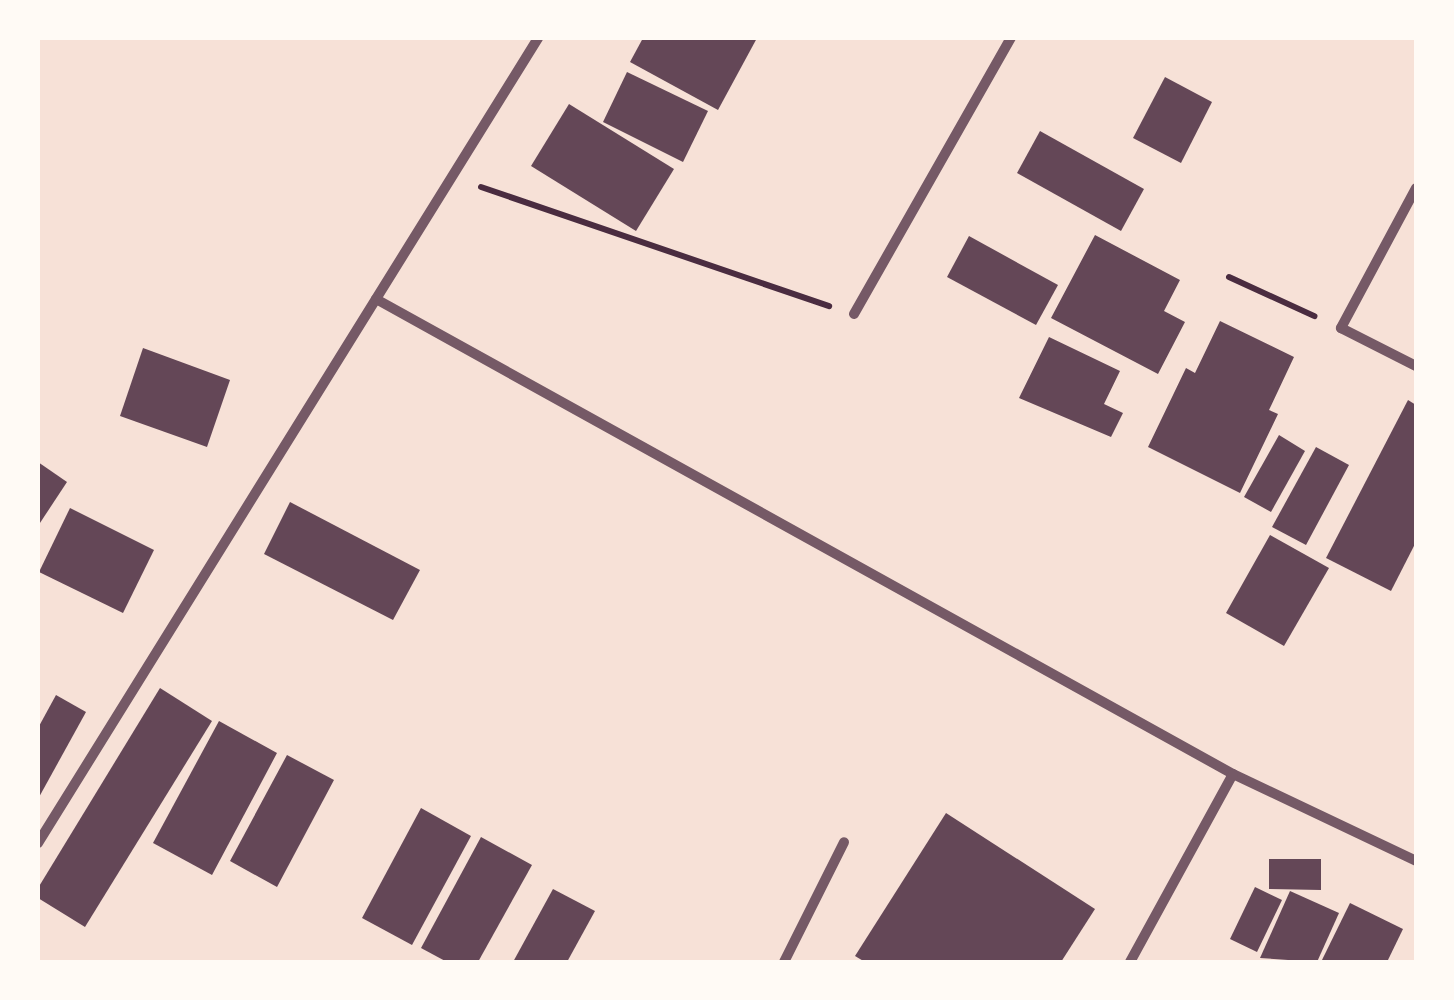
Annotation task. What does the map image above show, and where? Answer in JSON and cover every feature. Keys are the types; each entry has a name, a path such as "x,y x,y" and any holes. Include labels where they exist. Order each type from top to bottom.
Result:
{"street":[{"path":"38,843 538,38"},
{"path":"854,314 1011,38"},
{"path":"1416,188 1341,328 1416,366"},
{"path":"376,298 1234,774 1416,861"},
{"path":"1130,962 1234,774"},
{"path":"784,962 844,842"}],"path":[{"path":"451,177 854,314"},
{"path":"1228,277 1341,328"}],"building":[{"path":"643,38 757,38 718,110 630,62"},
{"path":"627,72 708,111 683,162 603,122"},
{"path":"1165,77 1212,102 1181,163 1133,138"},
{"path":"569,104 674,169 636,231 531,166"},
{"path":"1040,131 1144,189 1121,231 1017,173"},
{"path":"1095,235 1180,280 1164,311 1185,322 1158,374 1051,318"},
{"path":"969,236 1058,285 1036,325 947,277"},
{"path":"1220,321 1294,357 1269,410 1278,414 1240,493 1148,447 1186,368 1195,373"},
{"path":"1049,337 1120,371 1104,404 1123,413 1111,437 1019,398"},
{"path":"143,348 230,380 207,447 120,416"},
{"path":"1408,400 1416,405 1416,542 1391,591 1326,558"},
{"path":"1279,435 1305,451 1271,512 1244,497"},
{"path":"1316,447 1349,465 1306,545 1272,527"},
{"path":"38,462 67,482 38,526"},
{"path":"290,502 420,570 393,620 264,554"},
{"path":"70,508 154,550 123,613 39,572"},
{"path":"1270,535 1329,568 1284,646 1226,613"},
{"path":"160,688 212,721 85,927 38,898 38,888"},
{"path":"56,695 86,712 38,799 38,728"},
{"path":"219,721 277,753 212,875 153,843"},
{"path":"287,755 334,780 277,887 230,861"},
{"path":"421,808 471,836 412,945 362,918"},
{"path":"946,813 1095,909 1061,962 865,962 855,956"},
{"path":"481,837 532,865 478,962 447,962 421,948"},
{"path":"1269,859 1321,859 1321,890 1269,889"},
{"path":"1255,887 1282,900 1257,952 1230,939"},
{"path":"553,889 595,911 567,962 513,962"},
{"path":"1290,891 1339,913 1317,962 1260,958"},
{"path":"1350,903 1403,929 1387,962 1321,962"}]}
